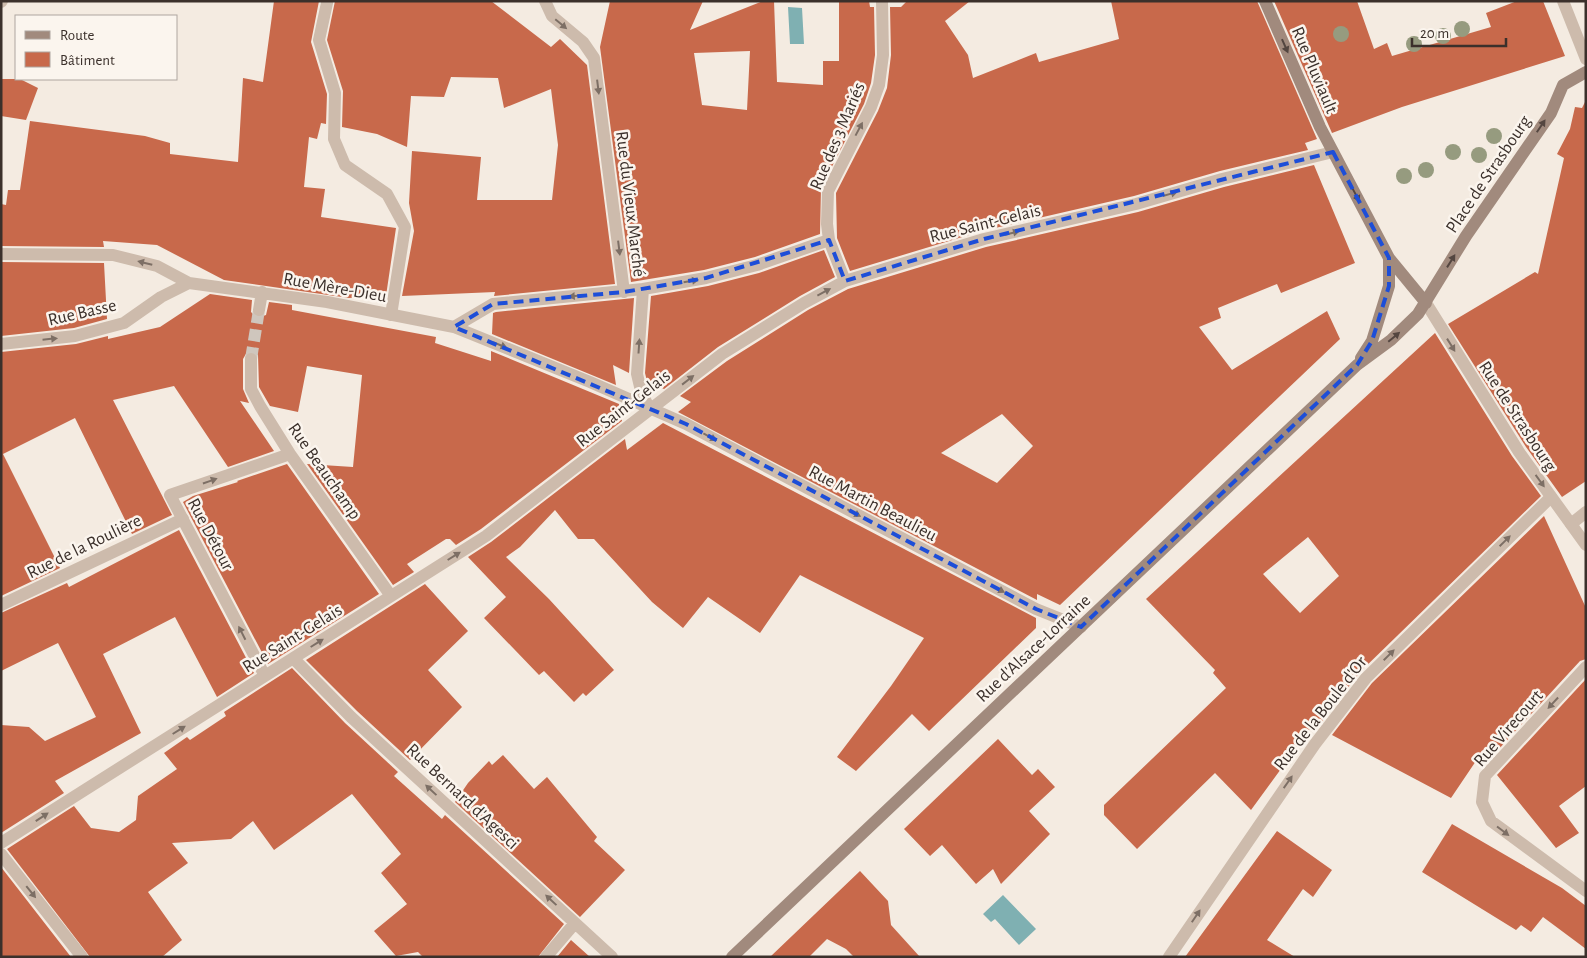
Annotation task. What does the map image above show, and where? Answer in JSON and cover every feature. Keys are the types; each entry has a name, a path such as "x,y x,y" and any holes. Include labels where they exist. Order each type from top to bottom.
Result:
{"main road":[{"name":"Rue Pluviault","path":"1266,1 1333,152"},
{"name":"Place de Strasbourg","path":"1357,365 1403,329 1426,303 1466,236 1551,113 1563,85 1586,72"},
{"path":"1333,152 1389,258 1426,303"},
{"path":"1357,365 1372,341 1389,286 1389,258"},
{"name":"Rue d'Alsace-Lorraine","path":"732,957 1357,365"}],"street":[{"name":"Rue du Vieux Marché","path":"545,1 552,16 583,42 594,58 624,292 643,289 637,374 641,391 650,410"},
{"name":"Rue des 3 Mariés","path":"845,281 829,240 826,224 828,191 871,107 878,85 883,55 882,1"},
{"path":"1563,1 1586,58"},
{"path":"326,3 319,40 336,93 334,139 345,165 387,194 405,227 391,315"},
{"name":"Rue Saint-Gelais","path":"1,843 486,536 722,354 804,303 845,281 984,239 1136,204 1222,179 1333,152"},
{"path":"643,289 723,274 757,265 829,240"},
{"name":"Rue Mère-Dieu","path":"1,254 112,256 157,266 190,282 262,292 454,327 590,382 650,410"},
{"name":"Rue Basse","path":"1,344 75,336 124,323 161,297 190,282"},
{"path":"259,310 262,292"},
{"path":"454,327 493,304 624,292"},
{"name":"Rue de Strasbourg","path":"1426,303 1519,452 1586,545"},
{"name":"Rue Beauchamp","path":"251,359 251,388 260,406 290,454 391,596"},
{"name":"Rue Martin Beaulieu","path":"650,410 686,424 1036,609 1081,627"},
{"name":"Rue Détour","path":"265,676 170,495 290,454"},
{"name":"Rue de la Boule d'Or","path":"1169,957 1315,744 1366,678 1551,497"},
{"path":"1571,524 1586,512"},
{"name":"Rue de la Roulière","path":"1,605 183,518"},
{"name":"Rue Bernard d'Agesci","path":"293,658 351,717 612,957"},
{"name":"Rue Virecourt","path":"1586,667 1485,776 1482,802 1490,821 1586,892"},
{"path":"1,854 82,957"},
{"path":"546,957 576,923"}],"highlighted area":[{"path":"1333,152 1389,258 1389,286 1372,341 1357,365 1081,627 1036,609 686,424 454,327 493,304 624,292 706,278 829,240 845,281 984,239"}],"water":[{"path":"788,7 802,8 804,44 790,44"},
{"path":"1003,895 1036,929 1019,945 995,919 991,922 983,914"}],"building":[{"path":"274,1 319,1 311,42 327,94 326,124 321,123 317,139 309,137 304,187 325,189 321,217 396,228 386,296 349,298 224,280 157,245 103,241 104,247 1,246 1,204 6,205 8,190 20,190 30,121 145,136 170,143 170,154 238,162 243,78 263,82"},
{"path":"335,1 491,1 551,47 560,39 587,65 615,284 494,296 495,292 402,296 414,231 409,203 412,151 481,157 477,200 552,200 558,145 551,89 504,108 498,78 451,77 444,97 411,96 407,147 377,134 342,127 343,91 327,40"},
{"path":"610,1 703,1 690,30 763,1 774,1 777,82 823,85 823,61 839,61 839,1 869,1 870,7 874,7 875,55 871,83 864,104 821,188 820,234 755,257 704,270 631,282 600,47","holes":["750,51 747,110 702,105 694,53"]},
{"path":"907,1 970,1 945,21 968,55 973,78 1036,53 1039,62 1119,39 1111,1 1257,1 1317,139 1305,143 1308,150 1220,171 1134,196 982,231 850,271 837,238 836,193 878,111 887,88 891,55 890,7 901,7"},
{"path":"1274,1 1357,1 1374,49 1387,43 1392,56 1491,27 1486,13 1517,1 1543,1 1565,56 1402,107 1332,133"},
{"path":"1,79 22,80 38,88 26,120 1,116"},
{"path":"1586,100 1586,481 1562,497 1526,447 1448,324 1535,272 1538,274 1564,158 1557,154 1570,129 1575,107 1582,108"},
{"path":"1314,165 1355,263 1281,293 1277,284 1218,308 1221,318 1199,327 1232,370 1327,311 1340,339 1060,605 1037,594 1037,600 678,412 691,402 680,396 727,361 808,310 848,289 986,247 1138,212 1224,187","holes":["1002,414 1033,446 997,483 941,453"]},
{"path":"824,250 835,277 800,296 718,347 664,389 647,381 645,373 651,296 708,286 759,273"},
{"path":"1,262 104,263 107,319 74,328 1,336"},
{"path":"210,294 252,300 251,312 257,318 266,315 269,302 292,305 292,310 436,337 435,343 491,361 491,351 619,404 622,421 481,529 456,545 450,539 446,539 407,564 414,572 393,585 307,464 353,467 362,375 307,366 298,412 270,406 259,387 258,355 255,352 247,352 243,359 243,389 249,403 240,401 274,451 228,467 174,386 113,400 172,515 132,534 75,418 3,454 60,568 1,596 1,352 76,344 108,336 108,339 160,327"},
{"path":"634,298 629,373 613,365 616,385 492,334 493,313 496,312"},
{"path":"1435,333 1512,456 1541,496 1360,672 1317,728 1313,725 1251,810 1215,773 1137,849 1104,815 1104,805 1226,688 1213,673 1215,670 1146,599","holes":["1308,537 1339,576 1300,613 1263,574"]},
{"path":"663,423 1036,618 1036,628 929,731 912,714 856,771 837,757 891,686 924,638 800,575 760,633 708,597 683,628 652,602 594,539 578,539 555,510 520,547 506,557 549,599 614,670 586,696 583,693 574,702 544,671 539,675 484,618 506,597 468,557 491,542 625,439 627,450"},
{"path":"287,464 379,594 268,664 183,502 193,496"},
{"path":"1544,516 1586,608 1586,659 1580,661 1486,763 1480,755 1451,798 1332,735 1372,683"},
{"path":"179,530 254,673 217,697 175,617 103,654 141,733 55,781 64,793 1,833 1,725 29,727 45,741 96,717 58,643 1,671 1,613 67,583 69,587"},
{"path":"425,584 468,631 428,670 462,707 410,760 306,660"},
{"path":"292,668 345,723 398,772 394,776 442,819 445,815 564,924 538,957 423,957 418,952 396,956 374,931 407,904 381,873 401,854 352,794 274,850 253,821 231,839 172,843 188,863 148,892 182,940 162,957 90,957 7,849 74,806 91,828 119,832 136,820 138,796 177,769 164,753 187,737 190,740 226,716 224,712"},
{"path":"1586,679 1586,786 1559,806 1579,833 1556,848 1497,775"},
{"path":"998,739 1032,775 1038,769 1055,787 1029,811 1050,834 1001,884 993,869 976,884 942,845 930,856 904,829"},
{"path":"503,755 534,789 547,777 597,837 594,841 625,870 580,917 455,802 468,783 489,761 492,765"},
{"path":"1452,824 1562,888 1586,906 1586,949 1543,917 1531,932 1521,925 1516,930 1422,872"},
{"path":"1277,831 1332,870 1313,897 1303,889 1267,940 1295,957 1185,957"},
{"path":"1,867 71,957 1,957"},
{"path":"860,871 888,901 891,925 920,957 854,957 846,949 827,939 809,957 770,957"},
{"path":"571,940 590,957 557,957"}],"tunnel":[{"path":"251,359 259,310"}]}
